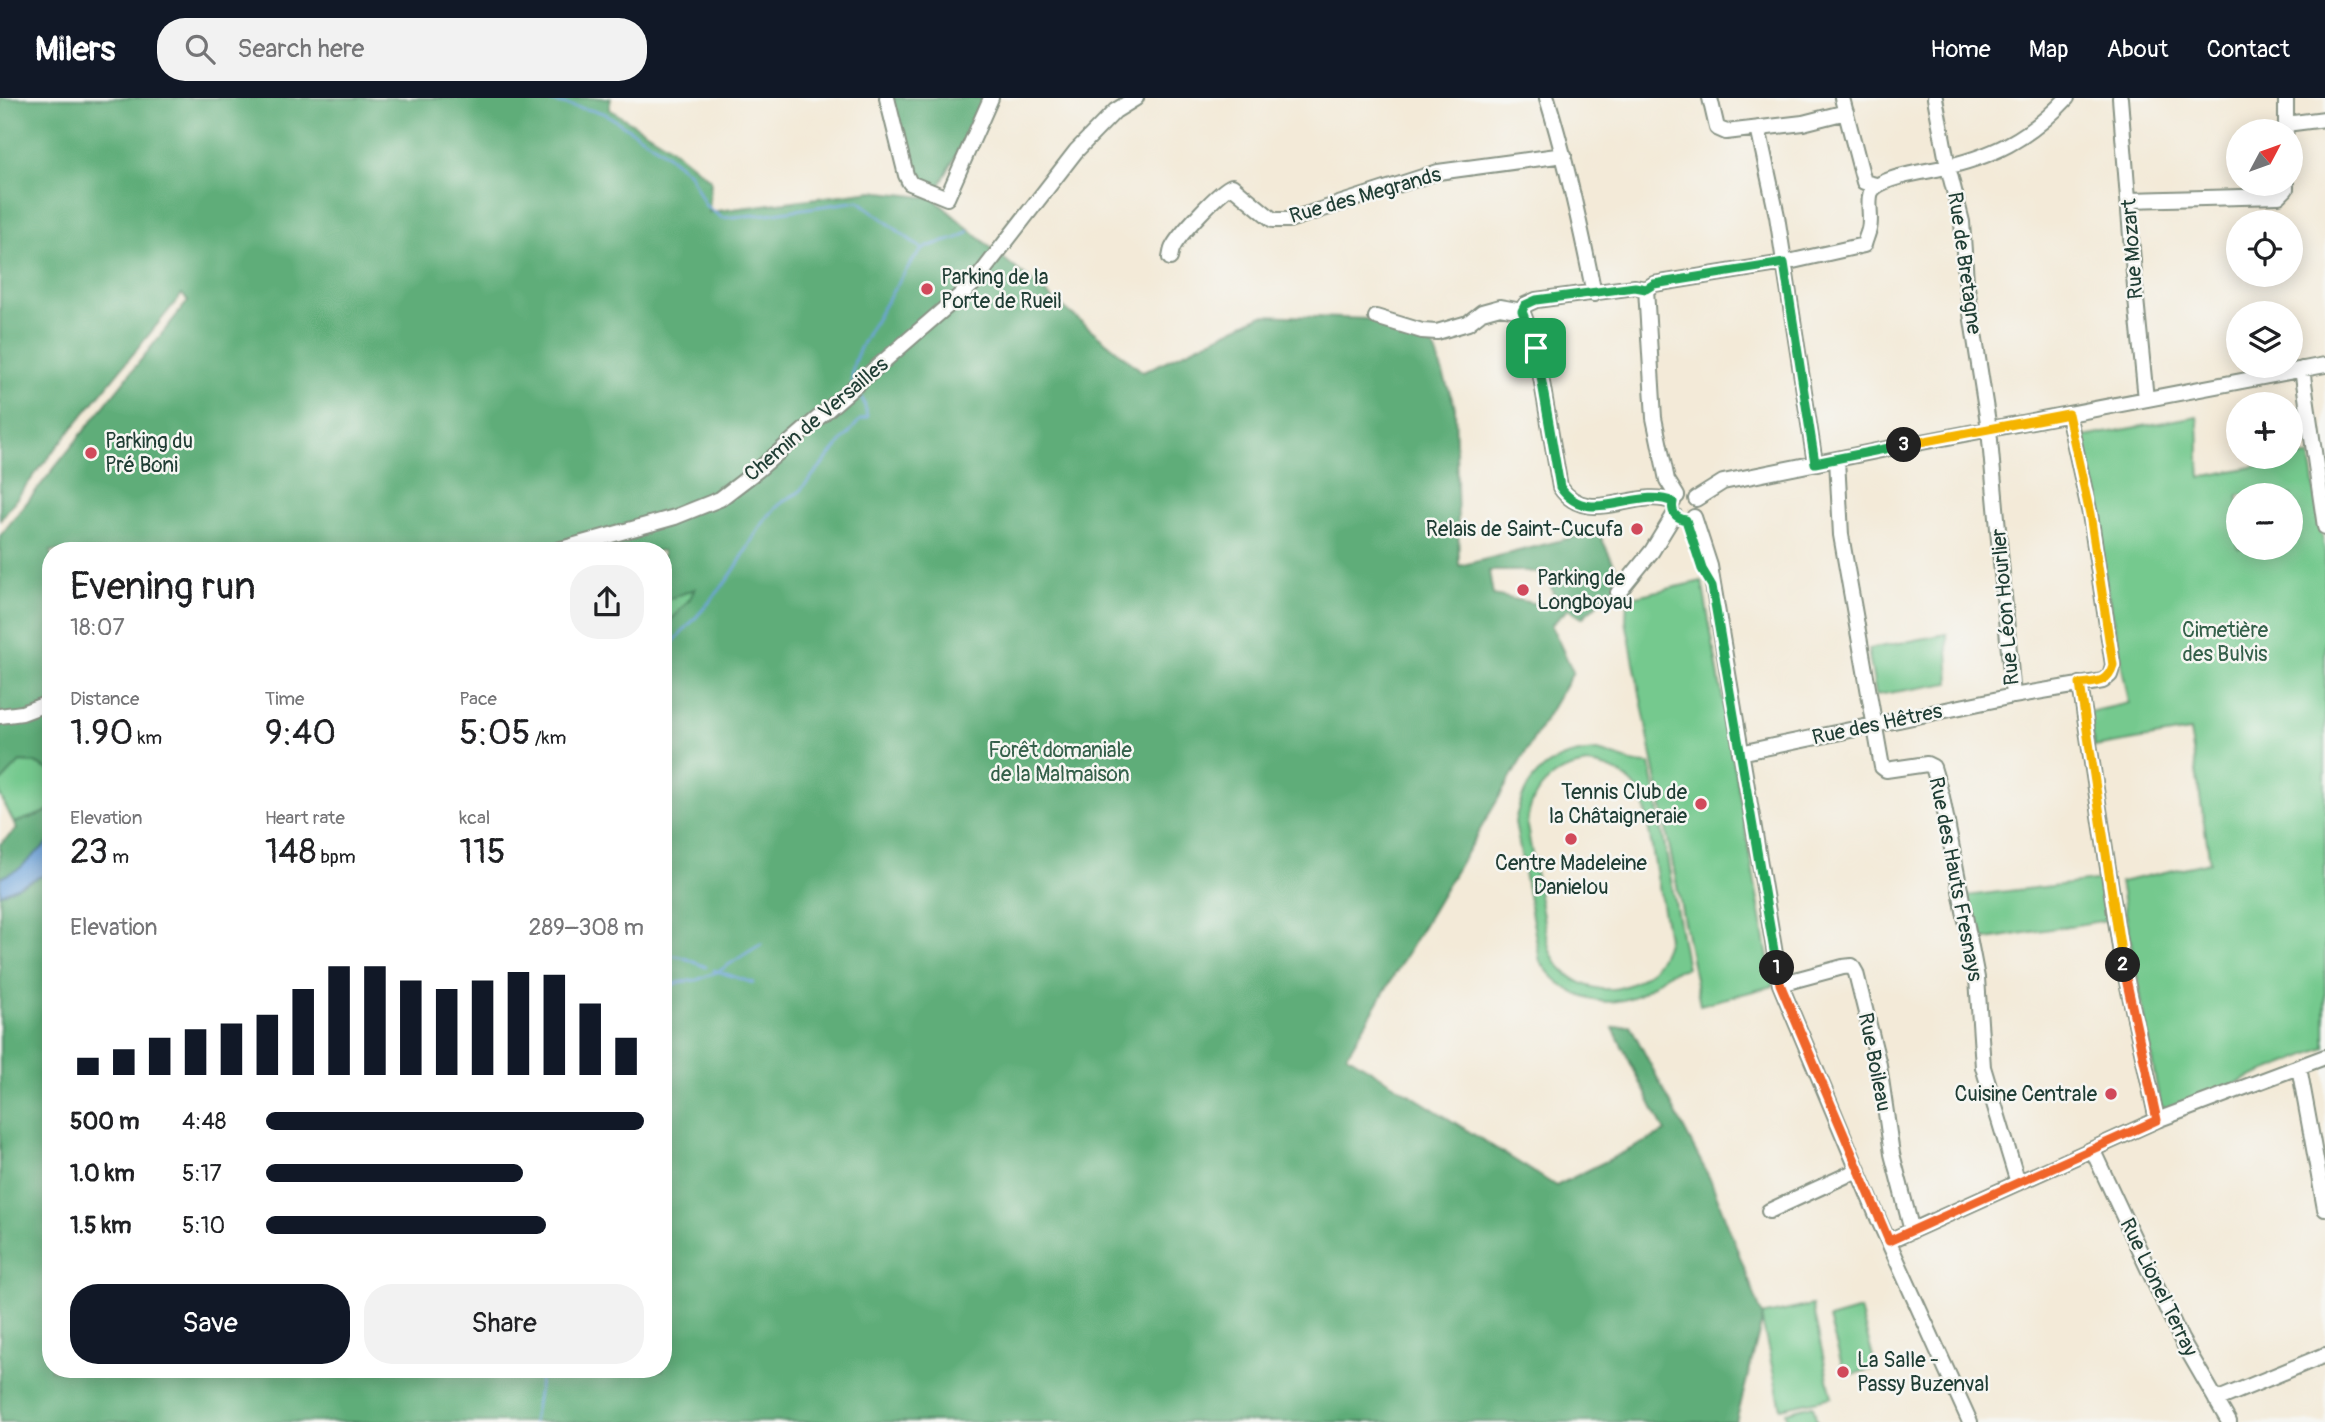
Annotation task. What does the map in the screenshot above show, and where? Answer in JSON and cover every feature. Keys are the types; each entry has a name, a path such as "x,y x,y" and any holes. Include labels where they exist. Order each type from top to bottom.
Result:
{"street":[{"path":"887,98 910,183 947,198 991,98"},
{"name":"Chemin de Versailles","path":"586,542 675,517 720,499 792,442 973,284 1076,151 1115,111 1135,98"},
{"path":"1547,98 1564,155 1594,294"},
{"path":"1710,98 1717,128 1726,132 1803,122 1844,105 1864,182 1876,185"},
{"name":"Rue de Bretagne","path":"1936,98 1948,167 1962,222 1966,281 1989,429"},
{"path":"1681,510 1662,497 1597,506 1580,504 1565,495 1560,487 1536,348 1522,311 1525,305 1536,300 1635,287 1646,289 1654,284 1784,263 1864,244 1869,230 1871,192 1876,185 2000,151 2029,132 2067,98"},
{"name":"Rue Mozart","path":"2120,98 2146,399"},
{"path":"2286,98 2286,119"},
{"path":"2303,124 2325,119"},
{"path":"1758,128 1777,216 1815,463"},
{"name":"Rue des Megrands","path":"1170,258 1173,246 1224,188 1232,186 1273,220 1289,220 1438,172 1564,155"},
{"path":"2129,200 2279,196"},
{"path":"1646,289 1654,418 1667,481 1710,566 1780,984 1858,1170 1970,1422"},
{"path":"1376,317 1422,331 1437,332 1468,323 1482,312 1500,307 1522,311"},
{"path":"2303,369 2325,365"},
{"path":"2303,376 2325,527"},
{"path":"1618,593 1681,510 1683,494 1696,499 1723,482 2255,378"},
{"name":"Rue Léon Hourlier","path":"1989,429 2013,696 2103,681 2110,675 2113,665 2090,514 2068,414"},
{"name":"Rue des Hauts Fresnays","path":"1837,459 1841,535 1882,767 1886,770 1927,764 1933,767 1942,797 1977,978 1983,1067 2018,1183"},
{"path":"2080,684 2121,954 2157,1120"},
{"name":"Rue des Hêtres","path":"1740,753 2013,696"},
{"path":"0,716 22,713 42,705"},
{"name":"Rue Boileau","path":"1780,984 1843,967 1852,967 1856,973 1879,1065 1892,1154 1912,1231"},
{"path":"1889,1241 2157,1120 2325,1057"},
{"path":"2299,1067 2325,1208"},
{"name":"Rue Lionel Terray","path":"2093,1151 2181,1339 2229,1422"},
{"path":"1769,1211 1858,1170"},
{"path":"2216,1400 2325,1355"}],"green space":[{"name":"Forêt domaniale de la Malmaison","path":"0,98 611,98 609,109 666,144 711,180 709,212 872,191 933,198 1143,372 1262,315 1369,319 1431,340 1455,407 1459,566 1598,531 1622,581 1582,618 1568,609 1551,625 1573,672 1347,1055 1556,1186 1665,1132 1613,1028 1630,1025 1711,1181 1763,1317 1736,1422 0,1422 0,894 42,876 42,1378 672,1378 672,619 695,589 672,598 672,542 42,542 42,766 20,762 0,783 0,536 188,301 182,294 0,520","holes":["1489,571 1527,571 1548,575 1557,608 1493,595"]},
{"path":"891,98 986,98 939,187 924,188 911,184"},
{"name":"Cimetière des Bulvis","path":"2197,416 2200,477 2242,469 2303,469 2303,457 2310,456 2325,553 2325,1048 2167,1110 2160,1105 2120,882 2210,862 2190,731 2094,747 2089,712 2129,703 2078,438"},
{"name":"Tennis Club de la Châtaigneraie","path":"1702,581 1773,986 1700,1005 1626,621 1627,598"},
{"path":"696,588 672,619 672,597"},
{"path":"1947,634 1950,683 1876,695 1868,649"},
{"path":"1597,751 1650,764 1687,968 1668,974 1644,992 1611,1002 1597,1001 1571,991 1559,983 1540,961 1515,822 1525,792 1542,770 1566,756","holes":["1597,765 1626,778 1643,797 1668,938 1662,955 1646,975 1632,984 1612,989 1591,987 1572,978 1551,953 1527,826 1532,802 1545,783 1575,766"]},
{"path":"19,762 42,766 42,814 14,823 0,795 0,783"},
{"path":"42,814 42,848 19,869 0,878 0,844 17,829 14,823"},
{"path":"2103,880 2108,920 1974,941 1965,896"},
{"path":"1812,1305 1832,1397 1781,1408 1761,1316"},
{"path":"1860,1310 1876,1368 1845,1376 1829,1319"},
{"path":"1813,1405 1817,1422 1788,1422 1786,1412"}],"water":[{"path":"42,848 42,876 0,894 0,878 19,869"}],"waterway":[{"path":"534,98 604,113 660,149 690,174 705,205 722,218 859,201 922,249"},
{"path":"852,382 854,363 866,337 918,255 929,246 958,238 969,231"},
{"path":"672,643 721,589 766,519 785,500 798,493 860,420 867,417 864,402 858,392"},
{"path":"672,985 697,980 719,971 761,944"},
{"path":"672,955 706,967"},
{"path":"714,970 753,983"},
{"path":"533,1422 541,1378"}],"place":[{"name":"Parking de la Porte de Rueil","path":"927,289"},
{"name":"Parking du Pré Boni","path":"91,453"},
{"name":"Relais de Saint-Cucufa","path":"1637,529"},
{"name":"Parking de Longboyau","path":"1523,590"},
{"name":"Tennis Club de la Châtaigneraie","path":"1701,804"},
{"name":"Centre Madeleine Danielou","path":"1571,839"},
{"name":"Cuisine Centrale","path":"2111,1094"},
{"name":"La Salle - Passy Buzenval","path":"1843,1372"}],"route":[{"path":"1784,263 1815,463 2068,414 2090,514 2113,665 2110,675 2103,681 2080,684 2121,954 2157,1120 1889,1241 1780,984 1712,586 1702,569 1686,520 1679,519 1674,514 1673,502 1662,497 1597,506 1580,504 1565,495 1560,487 1536,348 1522,311 1525,305 1536,300 1635,287 1646,289 1654,284 1784,263"}]}
